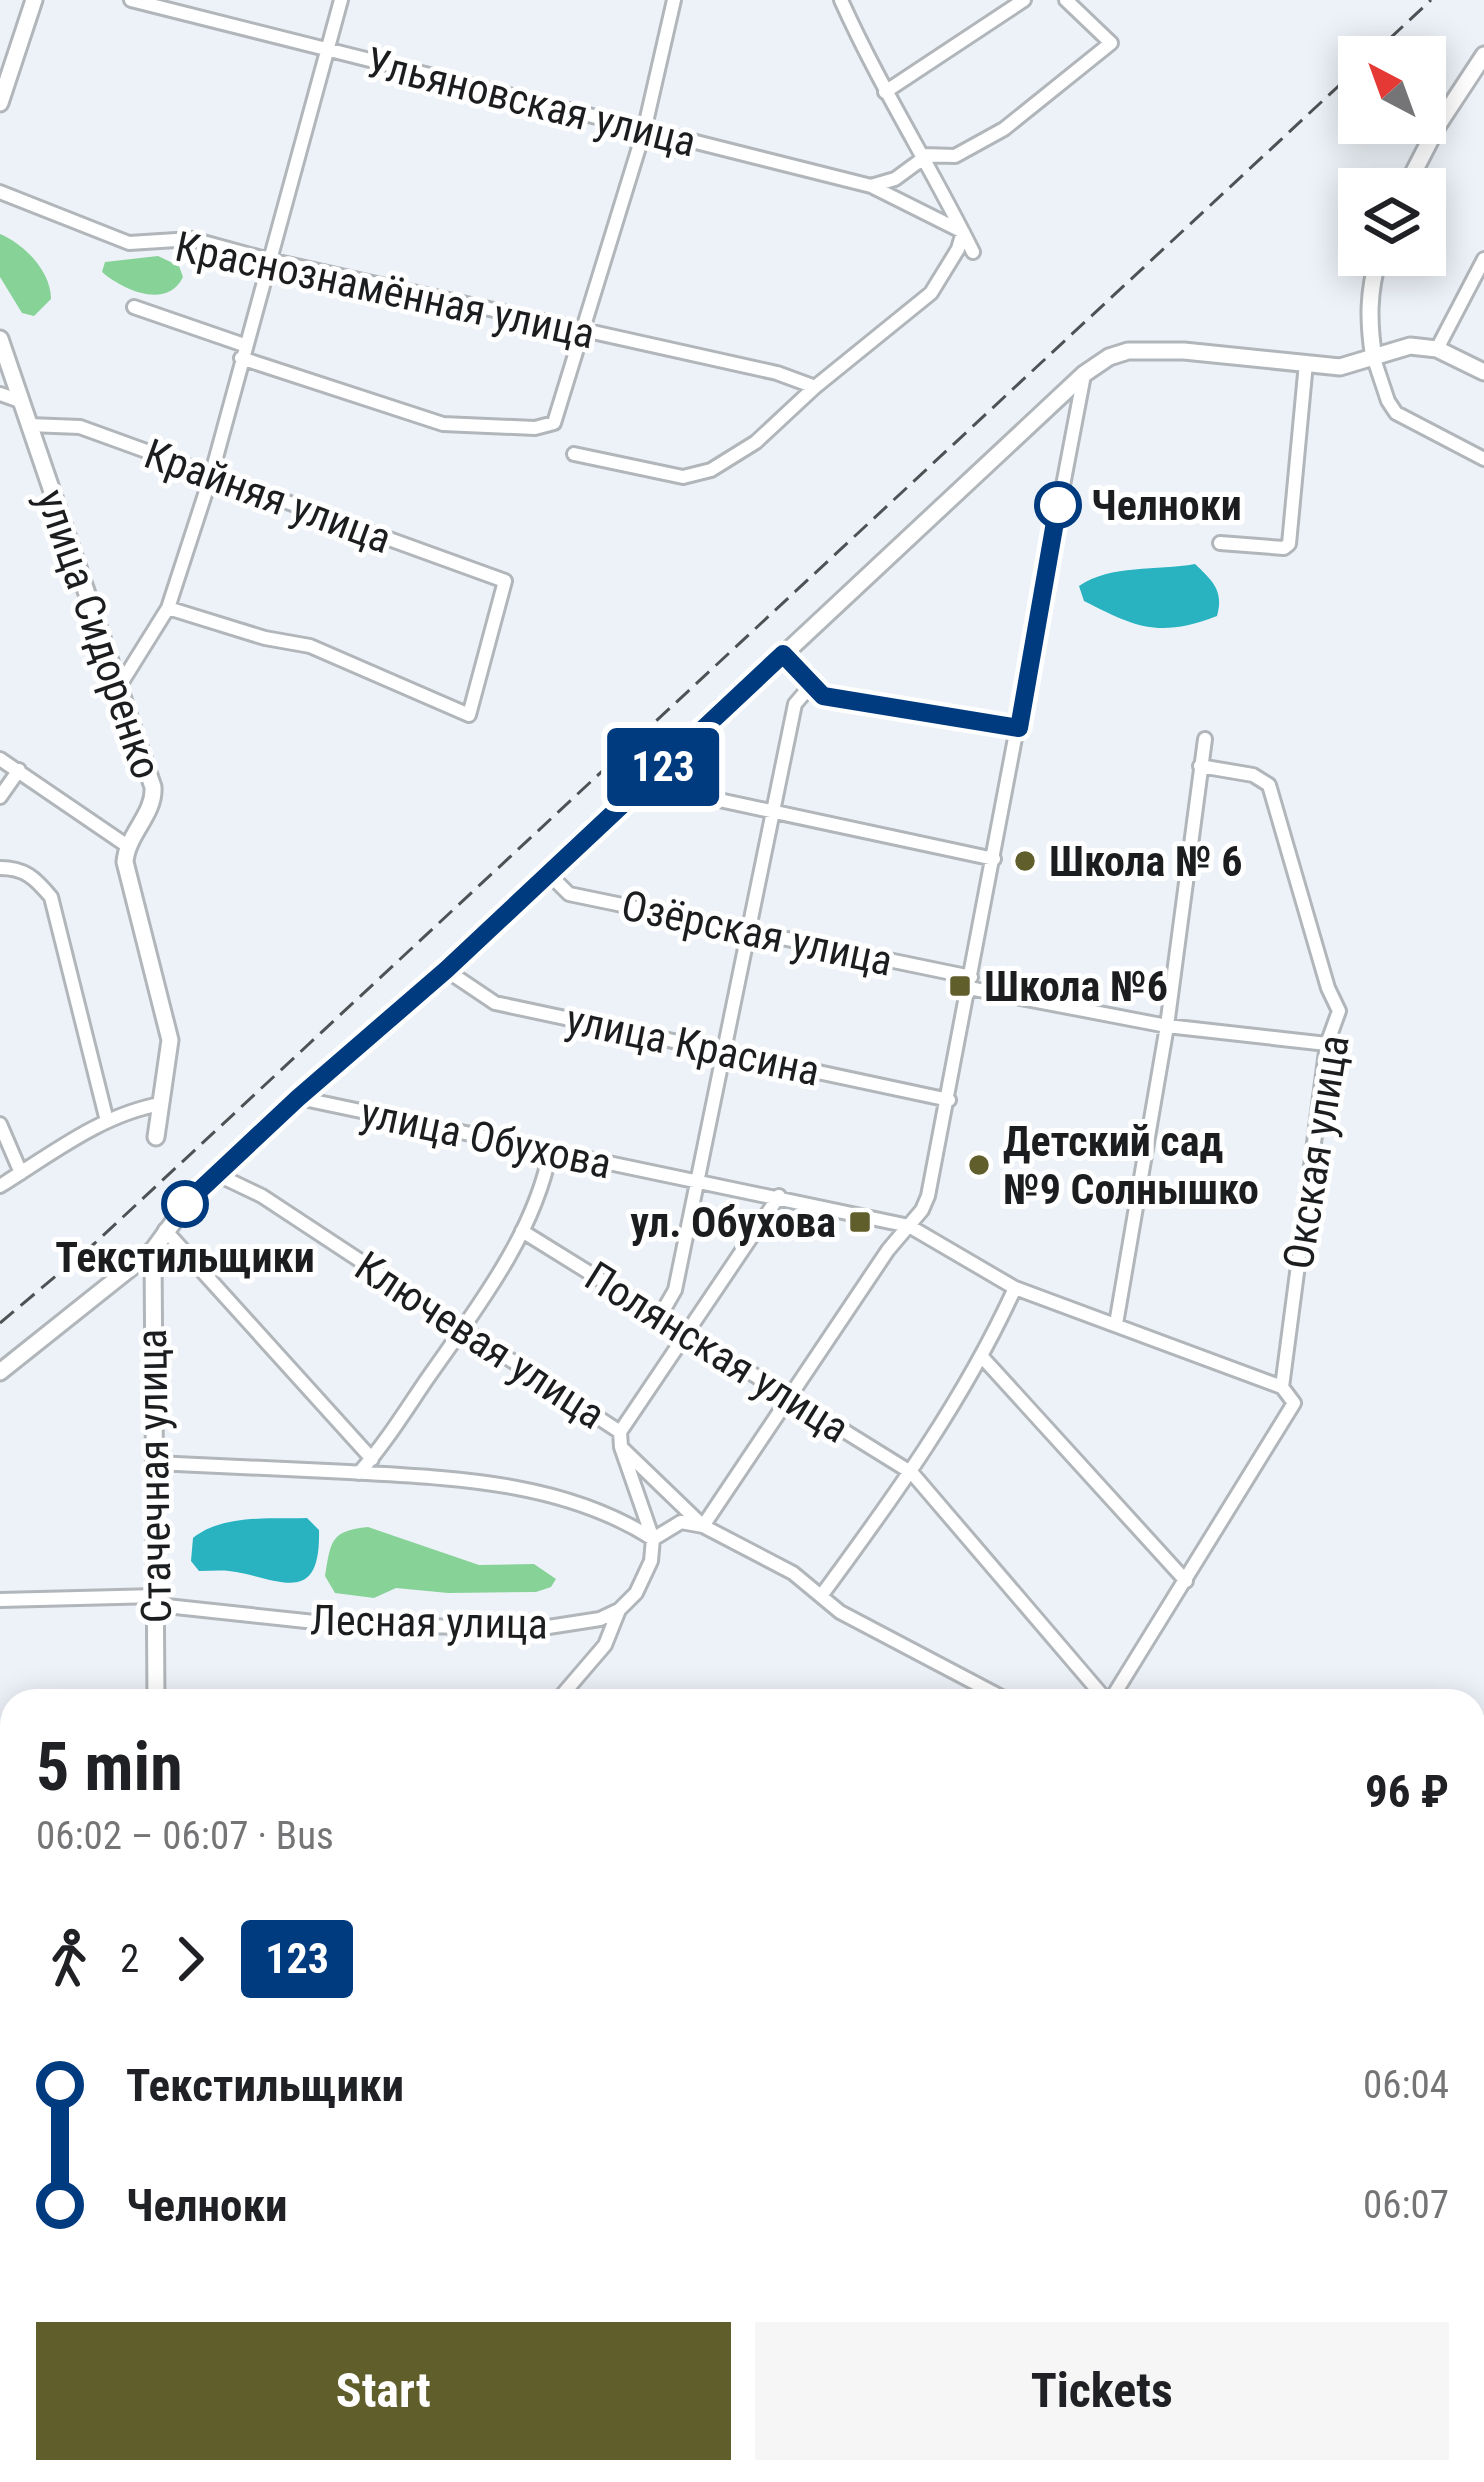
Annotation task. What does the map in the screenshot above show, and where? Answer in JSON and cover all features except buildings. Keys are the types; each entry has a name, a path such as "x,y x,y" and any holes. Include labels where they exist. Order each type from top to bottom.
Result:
{"street":[{"path":"0,103 34,0"},
{"name":"Ульяновская улица","path":"131,0 871,186 963,232"},
{"path":"119,685 168,608 211,476 341,0"},
{"path":"134,307 443,424 546,427 560,412 644,130 674,0"},
{"path":"885,92 1024,0"},
{"path":"871,186 895,179 924,156 955,156 1004,130 1111,43 1066,0"},
{"path":"845,2 885,92 973,252"},
{"path":"1416,168 1484,56"},
{"name":"Краснознамённая улица","path":"0,191 129,243 192,239 777,373 815,387"},
{"path":"574,454 697,476 756,442 815,387 931,293 950,265 963,232"},
{"path":"1437,349 1484,259"},
{"path":"1372,276 1368,310 1374,359 1388,400 1396,412 1484,459"},
{"name":"улица Сидоренко","path":"0,339 154,799 126,845 128,877 170,1040 156,1137"},
{"path":"0,1372 153,1250 178,1211 216,1174 446,970 1084,374 1108,357 1146,350 1340,367 1410,346 1437,349 1484,372"},
{"path":"1220,543 1283,548 1289,544 1306,363"},
{"path":"653,1539 681,1522 703,1526 928,1196 1084,374"},
{"path":"0,394 20,401"},
{"name":"Крайняя улица","path":"29,425 80,427 505,581 470,715 310,646 265,638 168,608"},
{"path":"783,654 823,696 1019,728"},
{"path":"660,1316 675,1290 795,704 812,684"},
{"path":"1116,1324 1167,1026 1204,739"},
{"path":"0,759 126,845"},
{"path":"665,766 696,795 994,859"},
{"name":"Окская улица","path":"1186,1581 1294,1403 1282,1387 1327,1044 1339,1011 1328,988 1269,785 1253,775 1200,766"},
{"path":"0,797 19,770"},
{"path":"0,868 33,875 51,897 107,1121"},
{"name":"Озёрская улица","path":"549,874 569,894 1167,1026 1327,1044"},
{"name":"улица Красина","path":"446,970 495,1003 949,1100"},
{"name":"улица Обухова","path":"298,1098 909,1226 1015,1288 1282,1387"},
{"path":"0,1186 107,1121 161,1104"},
{"path":"0,1124 21,1173"},
{"path":"358,1473 462,1330 522,1231 550,1152"},
{"name":"Ключевая улица","path":"216,1174 262,1196 621,1440 703,1526 793,1573 840,1612 986,1689"},
{"path":"567,1689 605,1645 620,1610 636,1593 651,1561 653,1539 621,1440 778,1196"},
{"path":"165,1230 372,1459"},
{"name":"Полянская улица","path":"522,1231 912,1473 1098,1689"},
{"name":"Стачечная улица","path":"153,1250 156,1689"},
{"path":"821,1596 912,1473 983,1358 1015,1288"},
{"path":"983,1358 1186,1581 1116,1689"},
{"path":"154,1463 465,1478 546,1494 607,1514 653,1539"},
{"name":"Лесная улица","path":"0,1600 157,1601 343,1625 542,1628 600,1619 620,1610"}],"green space":[{"path":"0,234 27,252 46,278 51,299 34,316 22,313 0,277"},
{"path":"158,256 179,266 183,277 167,293 144,294 102,272 105,262"},
{"path":"368,1527 479,1565 534,1564 556,1579 551,1587 536,1592 396,1588 374,1598 335,1593 325,1576 334,1540 346,1531"}],"water":[{"path":"1195,564 1215,587 1217,616 1179,627 1149,627 1119,618 1084,601 1079,586 1120,571"},
{"path":"307,1518 319,1530 318,1555 304,1580 279,1582 229,1571 199,1571 191,1561 193,1538 218,1525 248,1519"}],"railway":[{"path":"1392,36 1431,0"},
{"path":"0,1323 95,1243 1338,87"}],"bus line":[{"name":"123","path":"185,1204 446,970 783,654 823,696 1019,728 1058,505"}],"place":[{"name":"Челноки","path":"1058,505"},
{"name":"Школа № 6","path":"1025,861"},
{"name":"Школа №6","path":"960,986"},
{"name":"Детский сад №9 Солнышко","path":"979,1165"},
{"name":"Текстильщики","path":"185,1204"},
{"name":"ул. Обухова","path":"860,1222"}]}
